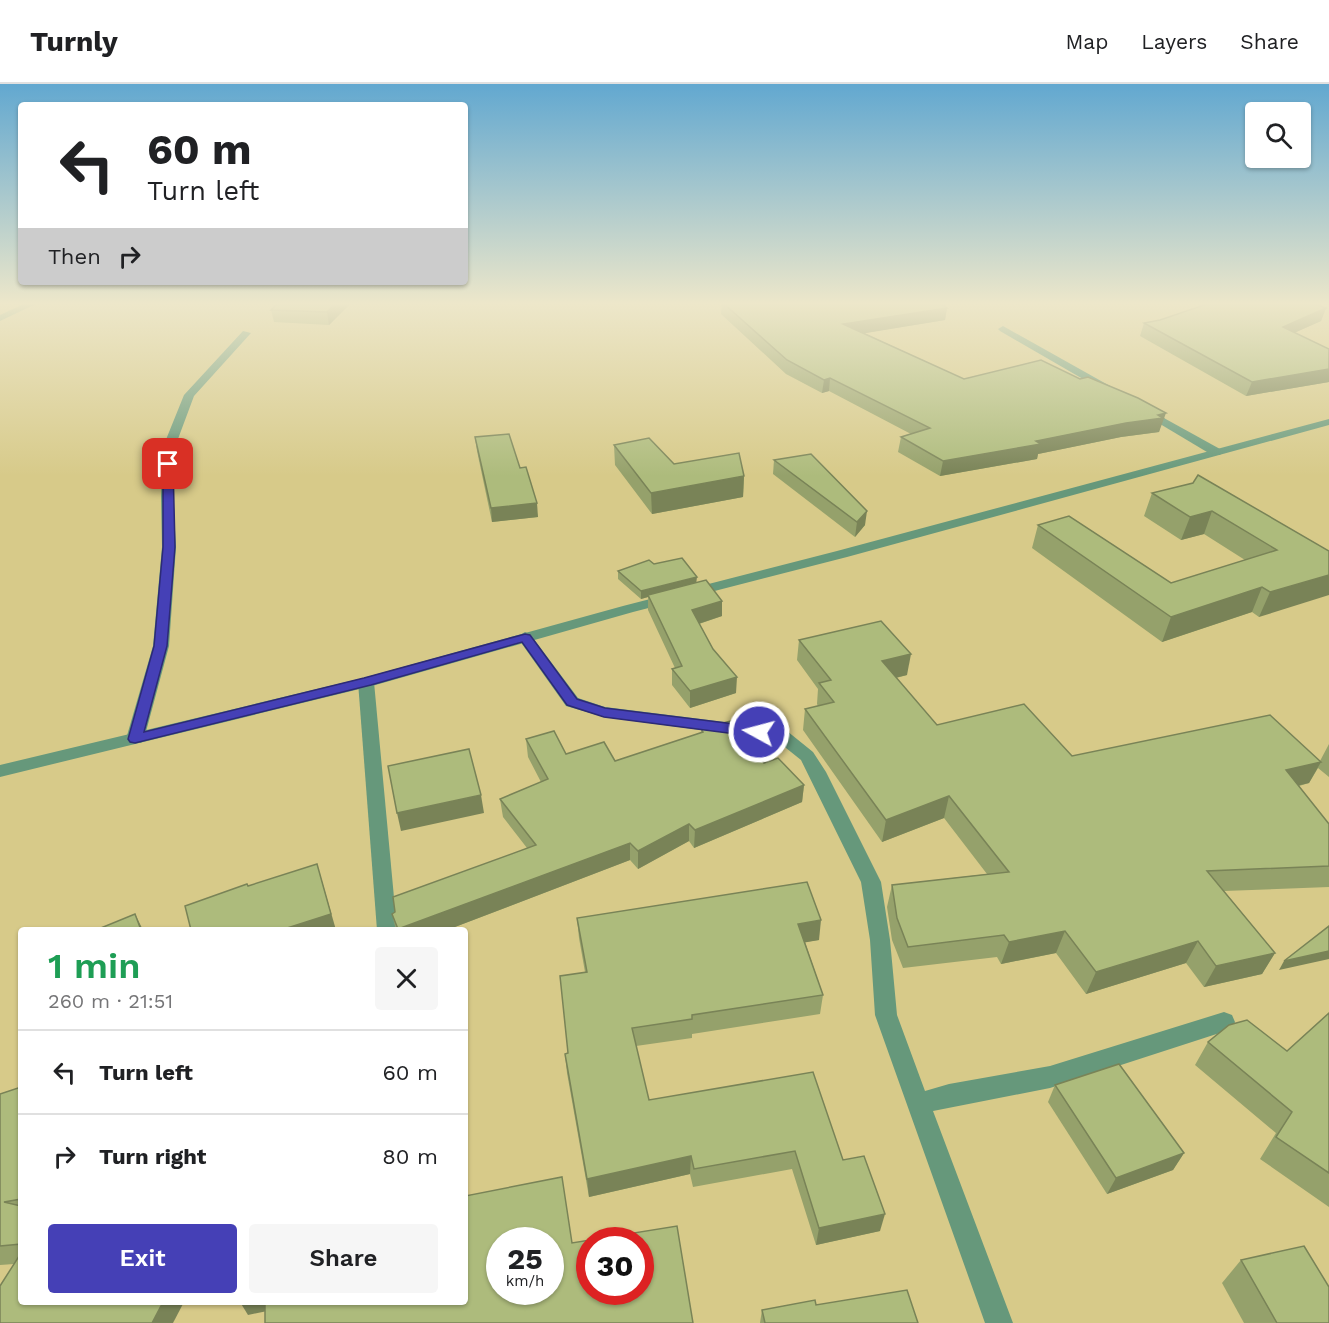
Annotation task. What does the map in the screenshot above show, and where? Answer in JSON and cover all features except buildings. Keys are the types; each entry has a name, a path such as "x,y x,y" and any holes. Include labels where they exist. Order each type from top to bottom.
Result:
{"street":[{"path":"135,739 161,646 169,547 167,496 169,447 189,395 221,360"},
{"path":"1056,360 1114,393"},
{"path":"1135,405 1216,452"},
{"path":"0,771 366,682 525,637 850,552 1329,422"},
{"path":"525,637 572,702 604,712 781,735 807,756 817,771 871,882 886,1015 999,1323"},
{"path":"366,682 387,927"},
{"path":"918,1104 949,1095 1050,1077 1224,1022"}],"route":[{"path":"168,464 169,547 161,646 135,739 366,682 525,637 572,702 604,712 759,732"}]}
